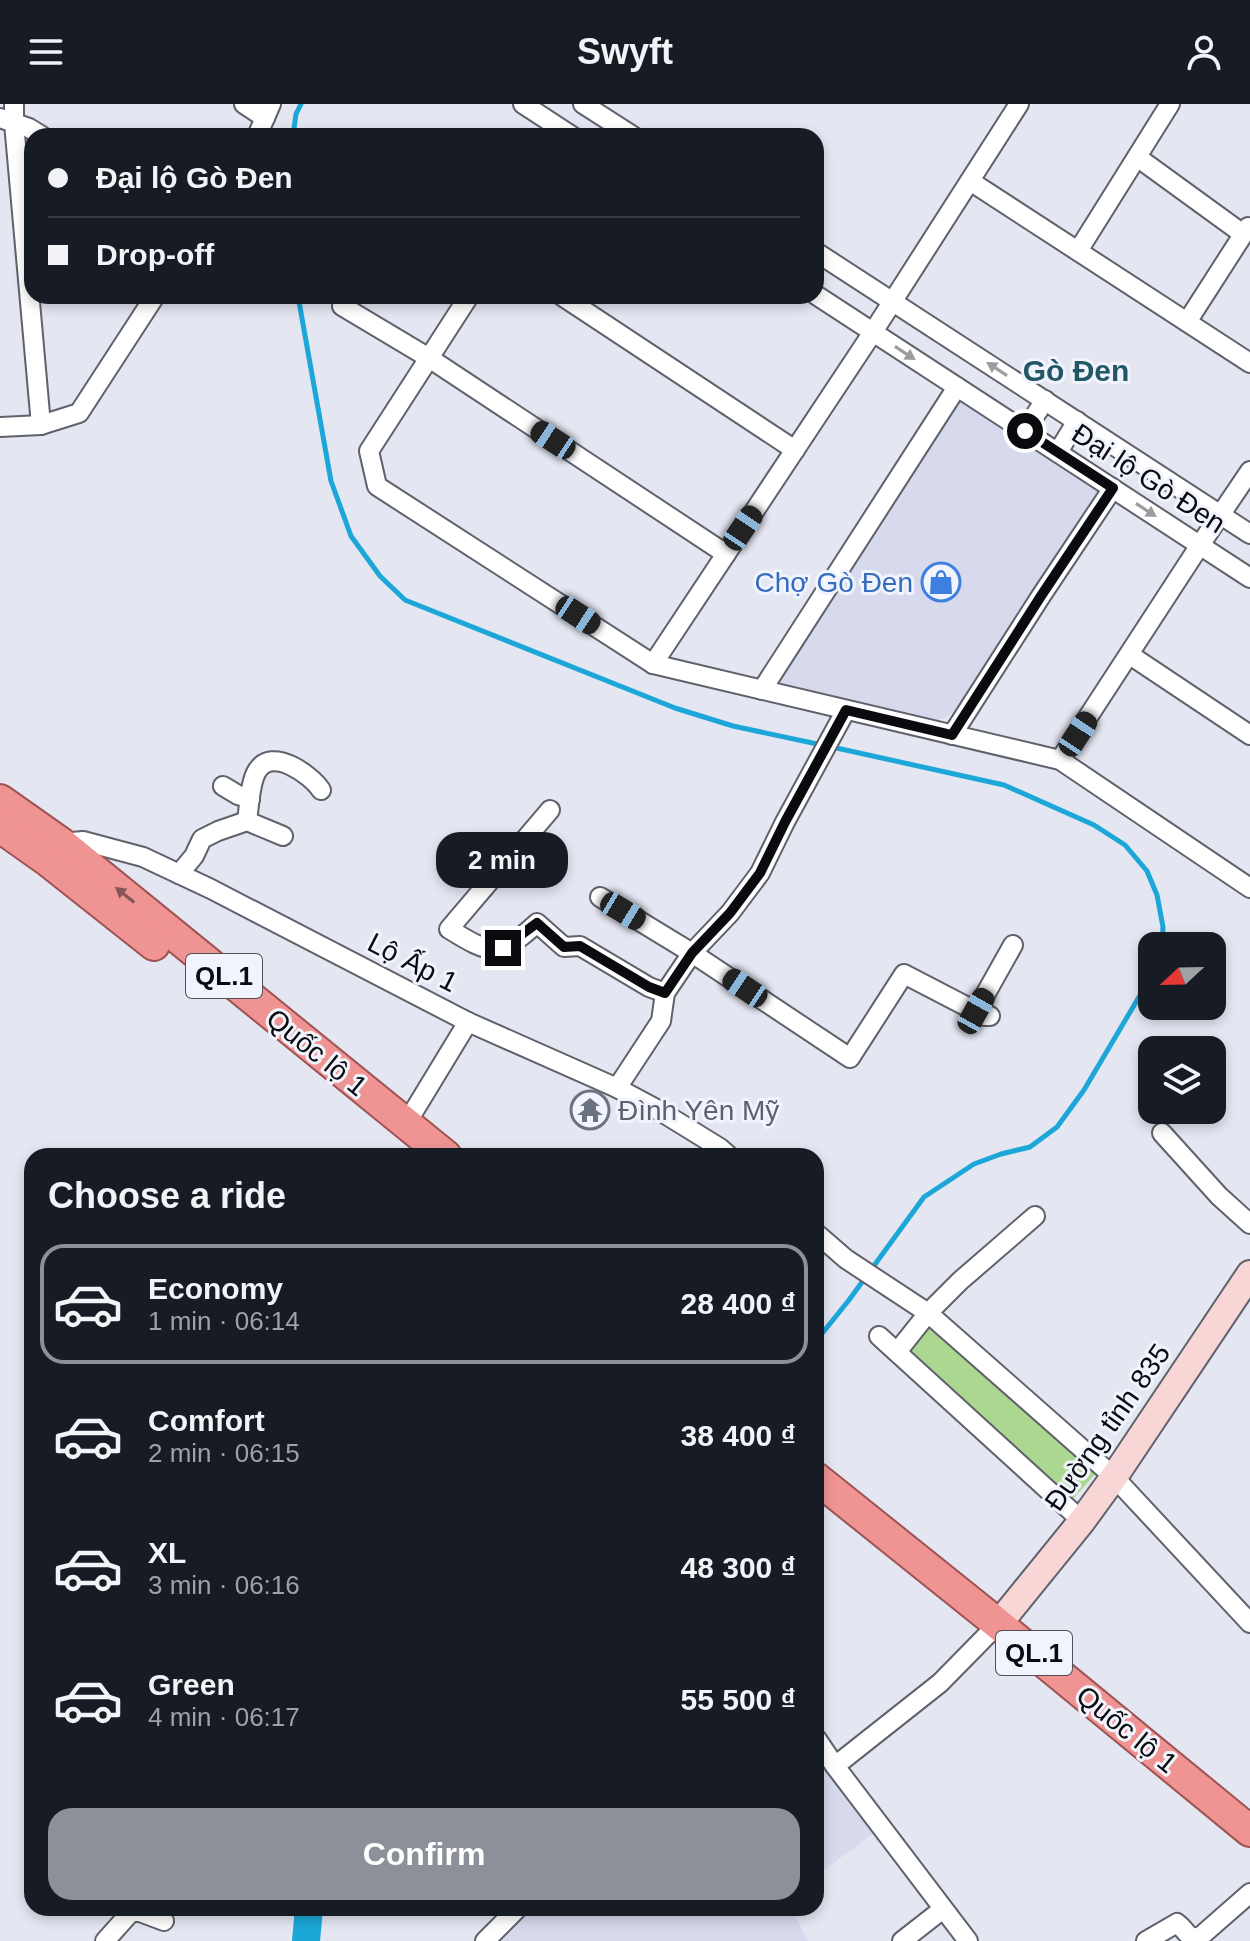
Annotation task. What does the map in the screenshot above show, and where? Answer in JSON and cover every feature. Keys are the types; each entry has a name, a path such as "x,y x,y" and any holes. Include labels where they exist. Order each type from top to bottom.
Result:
{"highway":[{"name":"Quốc lộ 1","path":"0,800 61,843 436,1148"},
{"name":"Quốc lộ 1","path":"0,827 58,869 406,1148"},
{"name":"Quốc lộ 1","path":"824,1462 1250,1831"},
{"name":"Quốc lộ 1","path":"824,1492 1004,1618 1250,1808"}],"main road":[{"name":"Đường tỉnh 835","path":"1004,1618 1082,1521 1243,1303 1250,1274"}],"street":[{"path":"14,104 7,121 24,273"},
{"path":"244,104 268,111"},
{"path":"523,104 560,128"},
{"path":"583,104 620,128"},
{"path":"653,664 873,332 1019,104"},
{"path":"1078,251 1170,104"},
{"path":"7,121 29,128"},
{"path":"1137,157 1247,229 1187,322"},
{"path":"970,181 1250,363"},
{"name":"Đại lộ Gò Đen","path":"824,257 1250,534"},
{"name":"Đại lộ Gò Đen","path":"824,300 1250,578"},
{"path":"27,304 41,425"},
{"path":"0,427 41,425 79,413 150,304"},
{"path":"464,304 369,451 377,486 653,664 1060,760 1250,888"},
{"path":"574,304 795,450"},
{"path":"342,306 429,358 726,554"},
{"path":"762,690 957,387"},
{"path":"1025,431 1045,400"},
{"path":"1058,452 1077,421"},
{"path":"1060,760 1250,471"},
{"path":"952,735 1113,488"},
{"path":"1130,655 1250,735"},
{"path":"617,1088 661,1021 665,993 692,953 730,913 760,873 846,710"},
{"path":"247,821 255,773 261,765 283,762 304,772 321,790"},
{"path":"223,786 250,799"},
{"path":"550,810 449,929 475,945 493,951 503,948 537,923 564,947 580,946 649,987 665,993"},
{"path":"179,874 194,856 202,839 218,831 247,821 283,836"},
{"name":"Lộ Ấp 1","path":"61,843 83,841 143,857 468,1022 617,1088 720,1148"},
{"path":"600,897 692,953 850,1058 904,974 983,1014 1013,945"},
{"path":"406,1124 468,1022"},
{"path":"1162,1133 1219,1196 1250,1224"},
{"path":"897,1352 928,1313 960,1281 1035,1216"},
{"path":"824,1240 846,1259 928,1313 1114,1477 1250,1623"},
{"path":"879,1336 1082,1521"},
{"path":"835,1766 940,1683 1004,1618"},
{"path":"824,1750 968,1941"},
{"path":"1146,1941 1177,1923 1191,1938 1201,1936 1250,1893"},
{"path":"902,1941 943,1909"},
{"path":"105,1941 127,1916"},
{"path":"151,1916 164,1921"},
{"path":"485,1941 510,1916"}],"shaded area":[{"name":"Chợ Gò Đen","path":"960,397 1102,490 955,710 945,718 933,721 786,690 781,684 781,674"},
{"path":"824,1758 875,1832 824,1870"},
{"path":"515,1916 795,1916 808,1941 487,1941"}],"green space":[{"path":"926,1320 1097,1472 1073,1499 906,1346"}],"waterway":[{"path":"294,128 301,104"},
{"path":"299,304 331,481 351,536 380,576 405,600 675,708 733,726 822,745"},
{"path":"832,747 1004,785 1094,825 1125,845 1147,871 1157,895 1163,932"},
{"path":"824,1331 924,1197 974,1164 1030,1147 1057,1127 1084,1090 1138,999"},
{"path":"306,1941 308,1916"}],"place":[{"name":"Chợ Gò Đen","path":"941,582"},
{"name":"Đình Yên Mỹ","path":"590,1110"}],"district":[{"name":"Gò Đen","path":"1076,371"}],"route":[{"path":"503,948 537,923 564,947 580,946 649,987 665,993 692,953 730,913 760,873 846,710 952,735 1113,488 1025,431"}]}
